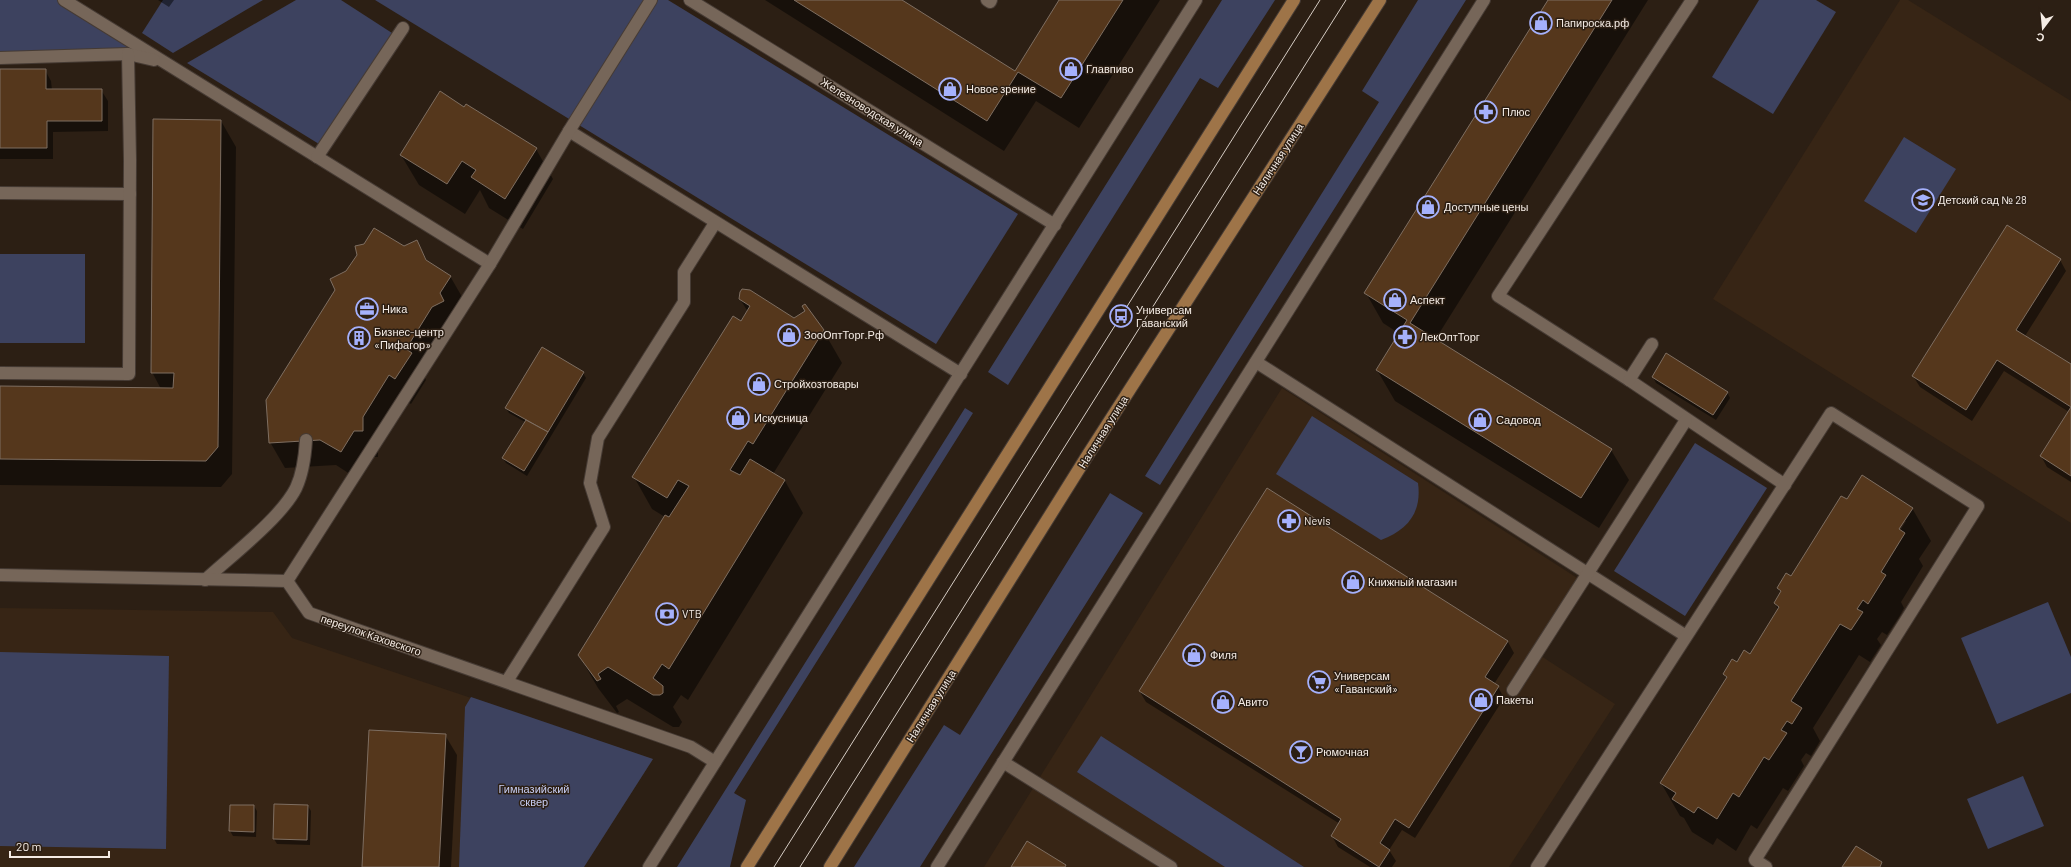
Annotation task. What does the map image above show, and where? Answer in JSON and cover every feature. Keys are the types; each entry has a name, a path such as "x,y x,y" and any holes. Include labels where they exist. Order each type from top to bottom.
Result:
{"main road":[{"path":"747,867 1294,0"},
{"name":"Наличная улица","path":"830,867 1089,453 1380,0"}],"street":[{"path":"64,0 490,264"},
{"path":"0,575 287,582 490,264 569,131 651,0"},
{"name":"Железноводская улица","path":"690,0 1055,225"},
{"path":"987,0 990,2 991,0"},
{"path":"649,867 1196,0"},
{"path":"937,867 1484,0"},
{"path":"1692,0 1498,296 1629,380 1686,420 1785,485"},
{"path":"317,157 403,28"},
{"path":"0,58 128,54 166,63"},
{"path":"0,373 129,374 130,194 128,54"},
{"path":"569,131 715,223 961,374"},
{"path":"0,193 130,194"},
{"path":"507,682 604,527 590,483 598,438 684,302 684,272 715,223"},
{"path":"1629,380 1652,344"},
{"path":"1256,362 1686,636"},
{"path":"1537,867 1831,413 1978,506 1754,860 1766,867"},
{"path":"1514,690 1587,573 1686,420"},
{"path":"205,580 274,517 290,499 302,471 306,440"},
{"name":"переулок Каховского","path":"287,582 309,613 691,748 715,762"},
{"path":"1003,762 1171,867"}],"shaded area":[{"name":"Детский сад № 28","path":"1900,0 1908,0 2071,101 2071,523 1713,299"},
{"path":"1282,388 1588,585 1541,656 1615,704 1509,867 984,867"},
{"path":"0,608 273,612 292,638 653,759 584,867 0,867"}],"green space":[{"path":"0,0 63,0 166,63 128,54 0,58"},
{"path":"163,0 263,0 173,53 142,33"},
{"path":"296,0 341,0 392,33 319,144 187,63"},
{"path":"375,0 668,0 1018,214 936,344"},
{"path":"1222,0 1275,0 1218,88 1200,78 1008,385 988,372"},
{"path":"1418,0 1466,0 1160,485 1145,476 1379,102 1362,91"},
{"path":"1759,0 1816,0 1836,12 1773,114 1712,77"},
{"path":"1904,137 1956,169 1916,233 1864,201"},
{"path":"0,254 85,254 85,343 0,343"},
{"path":"965,408 973,413 734,793 746,800 730,867 677,867"},
{"path":"1312,416 1418,483 1418,503 1415,511 1411,519 1399,531 1381,540 1276,474"},
{"path":"1695,443 1767,488 1685,616 1614,571"},
{"path":"1110,493 1143,513 920,867 854,867 944,725 960,735"},
{"path":"2048,602 2071,657 2071,693 1997,724 1961,638"},
{"path":"0,652 169,656 166,849 0,846"},
{"name":"Гимназийский сквер","path":"471,697 653,759 584,867 459,867 465,707"},
{"path":"1101,736 1304,867 1225,867 1077,772"},
{"path":"2023,776 2044,826 1988,849 1967,799"}],"building":[{"path":"794,0 902,0 1015,71 1059,0 1123,0 1061,98 1018,72 987,121"},
{"path":"1548,0 1612,0 1410,323 1612,449 1581,498 1376,370 1407,320 1364,293"},
{"path":"0,69 46,69 46,89 102,89 102,121 47,121 47,148 0,148"},
{"path":"440,91 464,107 466,104 537,148 505,199 471,177 476,170 462,161 447,184 400,155"},
{"path":"153,119 221,120 218,447 206,461 0,459 0,386 173,388 174,373 151,373"},
{"path":"2007,225 2061,259 2016,330 2071,364 2071,407 1997,360 1966,410 1912,376"},
{"name":"Бизнес-центр «Пифагор»","path":"374,228 404,246 417,240 426,260 451,276 440,293 444,301 432,307 406,349 412,353 395,379 389,375 363,417 363,431 354,431 341,452 320,440 269,443 266,400 335,290 330,279 346,271 357,255 355,246 364,244"},
{"path":"742,289 750,290 794,318 805,311 802,306 805,304 824,330 753,444 748,441 730,470 740,475 750,459 785,480 669,669 662,664 653,678 663,686 663,693 660,695 653,695 608,667 598,674 601,679 597,681 578,655 665,515 669,517 689,486 678,480 667,498 632,477 733,316 741,321 750,306 739,299"},
{"path":"542,347 584,372 548,432 505,408"},
{"path":"1666,353 1728,392 1713,415 1652,377"},
{"path":"2071,407 2071,476 2040,456"},
{"path":"526,420 548,432 524,471 502,458"},
{"path":"1862,475 1913,508 1899,529 1905,533 1881,572 1886,575 1868,604 1863,600 1857,609 1863,612 1851,630 1840,624 1791,701 1802,708 1792,724 1787,721 1781,730 1787,733 1769,760 1764,757 1739,797 1733,793 1717,819 1698,807 1694,813 1672,799 1676,793 1660,783 1727,677 1723,674 1732,659 1737,662 1744,650 1750,654 1779,607 1774,603 1781,591 1777,588 1786,573 1791,576 1841,496 1847,499"},
{"name":"Универсам «Гаванский»","path":"1267,488 1508,641 1485,677 1499,686 1409,828 1395,819 1380,843 1390,850 1379,867 1331,836 1341,819 1139,691"},
{"path":"369,730 446,734 439,867 362,867"},
{"path":"274,804 308,805 307,840 273,839"},
{"path":"230,805 254,805 254,832 229,831"},
{"path":"1027,841 1066,865 1065,867 1011,867"},
{"path":"1856,846 1882,862 1880,867 1842,867"}],"tram line":[{"path":"774,867 1320,0"},
{"path":"800,867 1346,0"}],"place":[{"name":"Папироска.рф","path":"1541,23"},
{"name":"Главпиво","path":"1071,69"},
{"name":"Новое зрение","path":"950,89"},
{"name":"Плюс","path":"1486,112"},
{"name":"Детский сад № 28","path":"1923,200"},
{"name":"Доступные цены","path":"1428,207"},
{"name":"Аспект","path":"1395,300"},
{"name":"Ника","path":"367,309"},
{"name":"Универсам Гаванский","path":"1121,316"},
{"name":"ЗооОптТорг.Рф","path":"789,335"},
{"name":"ЛекОптТорг","path":"1405,337"},
{"name":"Бизнес-центр «Пифагор»","path":"359,338"},
{"name":"Стройхозтовары","path":"759,384"},
{"name":"Искусница","path":"738,418"},
{"name":"Садовод","path":"1480,420"},
{"name":"Nevis","path":"1289,521"},
{"name":"Книжный магазин","path":"1353,582"},
{"name":"VTB","path":"667,614"},
{"name":"Филя","path":"1194,655"},
{"name":"Универсам «Гаванский»","path":"1319,682"},
{"name":"Пакеты","path":"1481,700"},
{"name":"Авито","path":"1223,702"},
{"name":"Рюмочная","path":"1301,752"}]}
